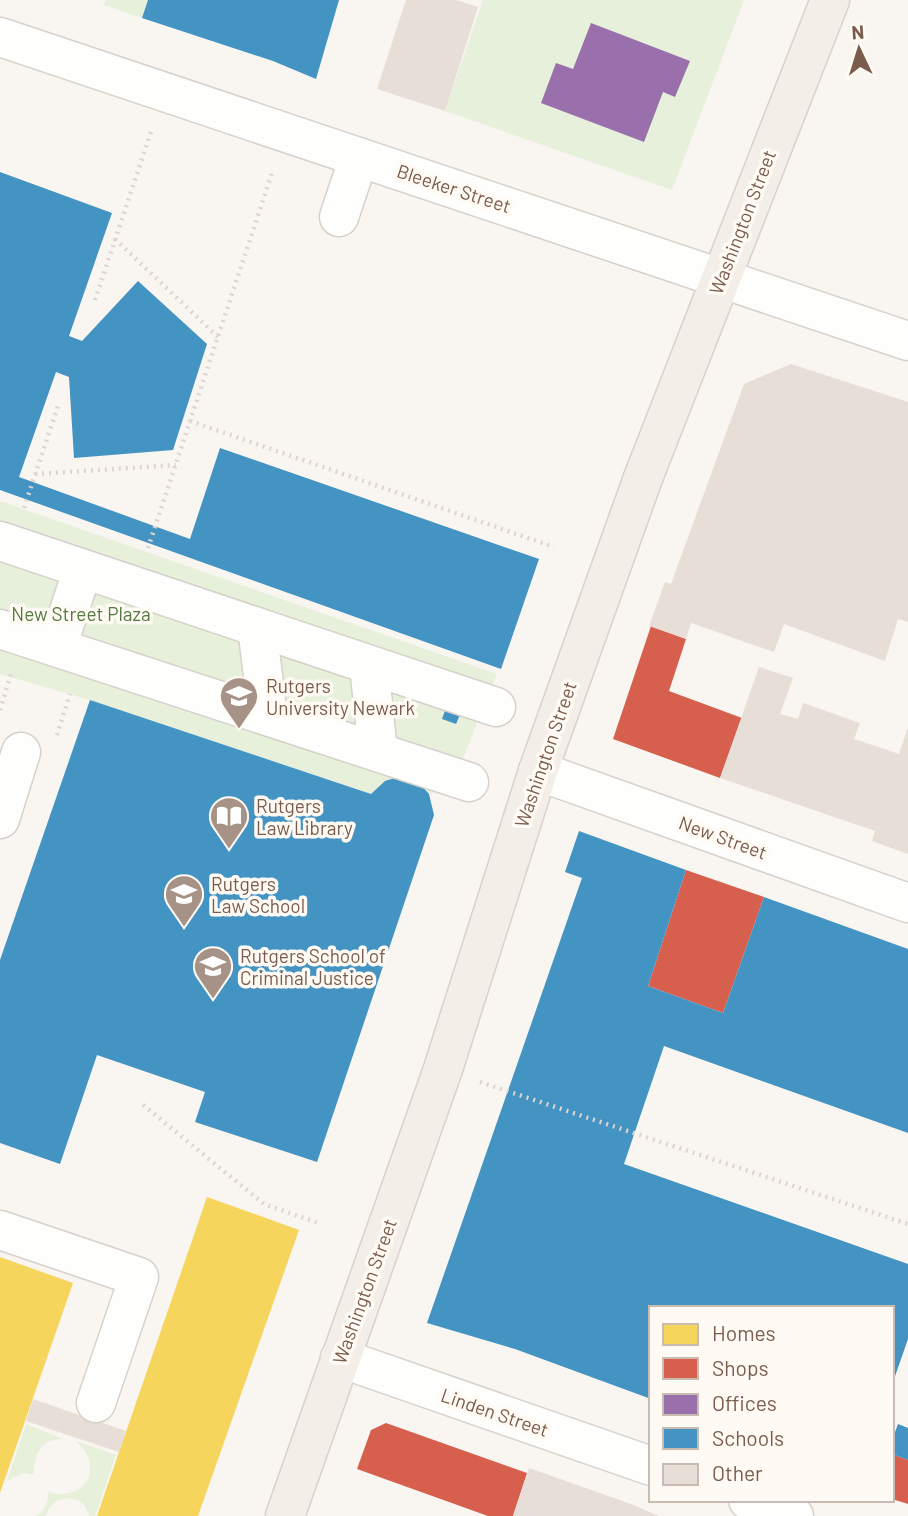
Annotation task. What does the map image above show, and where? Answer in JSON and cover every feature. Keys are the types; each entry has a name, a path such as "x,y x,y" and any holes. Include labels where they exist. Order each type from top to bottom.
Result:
{"main road":[{"name":"Washington Street","path":"285,1516 443,1069 538,771 643,478 830,0"}],"street":[{"name":"Bleeker Street","path":"0,37 908,341"},
{"path":"339,217 359,157"},
{"path":"10,528 83,569 496,707"},
{"path":"70,651 83,569"},
{"path":"257,627 268,716"},
{"path":"0,629 469,782"},
{"path":"369,664 378,752"},
{"path":"0,819 21,752"},
{"name":"New Street","path":"538,771 908,903"},
{"path":"0,1230 139,1277 96,1403"},
{"name":"Linden Street","path":"340,1358 649,1465"},
{"path":"754,1502 794,1516"}],"path":[{"path":"95,300 151,132"},
{"path":"135,586 272,173"},
{"path":"115,239 218,337"},
{"path":"10,528 35,474 58,406"},
{"path":"190,421 554,547"},
{"path":"35,474 176,465"},
{"path":"56,738 70,651"},
{"path":"443,1069 908,1224"},
{"path":"143,1105 264,1204 318,1223"}],"green space":[{"path":"106,0 148,0 142,18 104,5"},
{"path":"483,0 744,0 672,190 445,111"},
{"name":"New Street Plaza","path":"0,501 497,674 451,788 429,794 401,776 385,781 371,794 90,700 0,674"},
{"path":"26,1424 63,1439 44,1445 35,1461 34,1475 23,1473 7,1481"},
{"path":"76,1441 116,1455 95,1516 90,1516 83,1503 66,1498 52,1505 46,1516 36,1516 46,1506 48,1492 70,1493 83,1486 87,1480 90,1473 89,1460"}],"building: Homes":[{"path":"207,1197 299,1230 198,1516 97,1516"},
{"path":"0,1257 73,1283 0,1493"}],"building: Shops":[{"path":"651,626 686,639 669,691 742,718 720,778 613,739"},
{"path":"686,870 764,897 723,1013 648,986"},
{"path":"386,1423 527,1473 513,1516 488,1516 357,1469 371,1430"},
{"path":"894,1455 908,1460 908,1504 894,1500"}],"building: Offices":[{"path":"591,23 690,61 675,97 663,92 644,142 541,103 556,63 573,69"}],"building: Schools":[{"path":"148,0 339,0 316,79 273,61 142,18"},
{"path":"0,172 112,213 69,336 82,341 138,281 207,344 173,450 74,458 69,377 56,372 19,477 190,539 220,448 539,559 501,669 0,490"},
{"path":"90,700 371,794 385,781 401,776 418,782 429,794 434,815 317,1162 195,1122 205,1092 97,1055 60,1164 0,1143 0,960"},
{"path":"447,705 462,710 456,724 442,719"},
{"path":"579,831 686,870 648,986 723,1013 764,897 908,949 908,1133 664,1046 624,1164 908,1264 908,1339 894,1379 894,1306 649,1306 649,1398 515,1349 427,1323 582,878 565,872"},
{"path":"898,1424 908,1428 908,1460 894,1455 894,1435"}],"building: Other":[{"path":"406,0 456,0 478,7 445,111 377,89"},
{"path":"791,364 908,402 908,622 898,619 885,661 784,624 774,652 691,623 686,639 649,626 665,582 671,584 744,384"},
{"path":"759,667 793,678 780,714 798,719 803,703 860,723 854,739 899,754 908,727 908,854 872,841 875,831 720,778"},
{"path":"33,1399 126,1431 119,1452 26,1421"},
{"path":"529,1468 631,1504 659,1516 513,1516"}],"place":[{"name":"Rutgers University Newark","path":"239,730"},
{"name":"Rutgers Law Library","path":"229,850"},
{"name":"Rutgers Law School","path":"184,928"},
{"name":"Rutgers School of Criminal Justice","path":"213,1000"}]}
